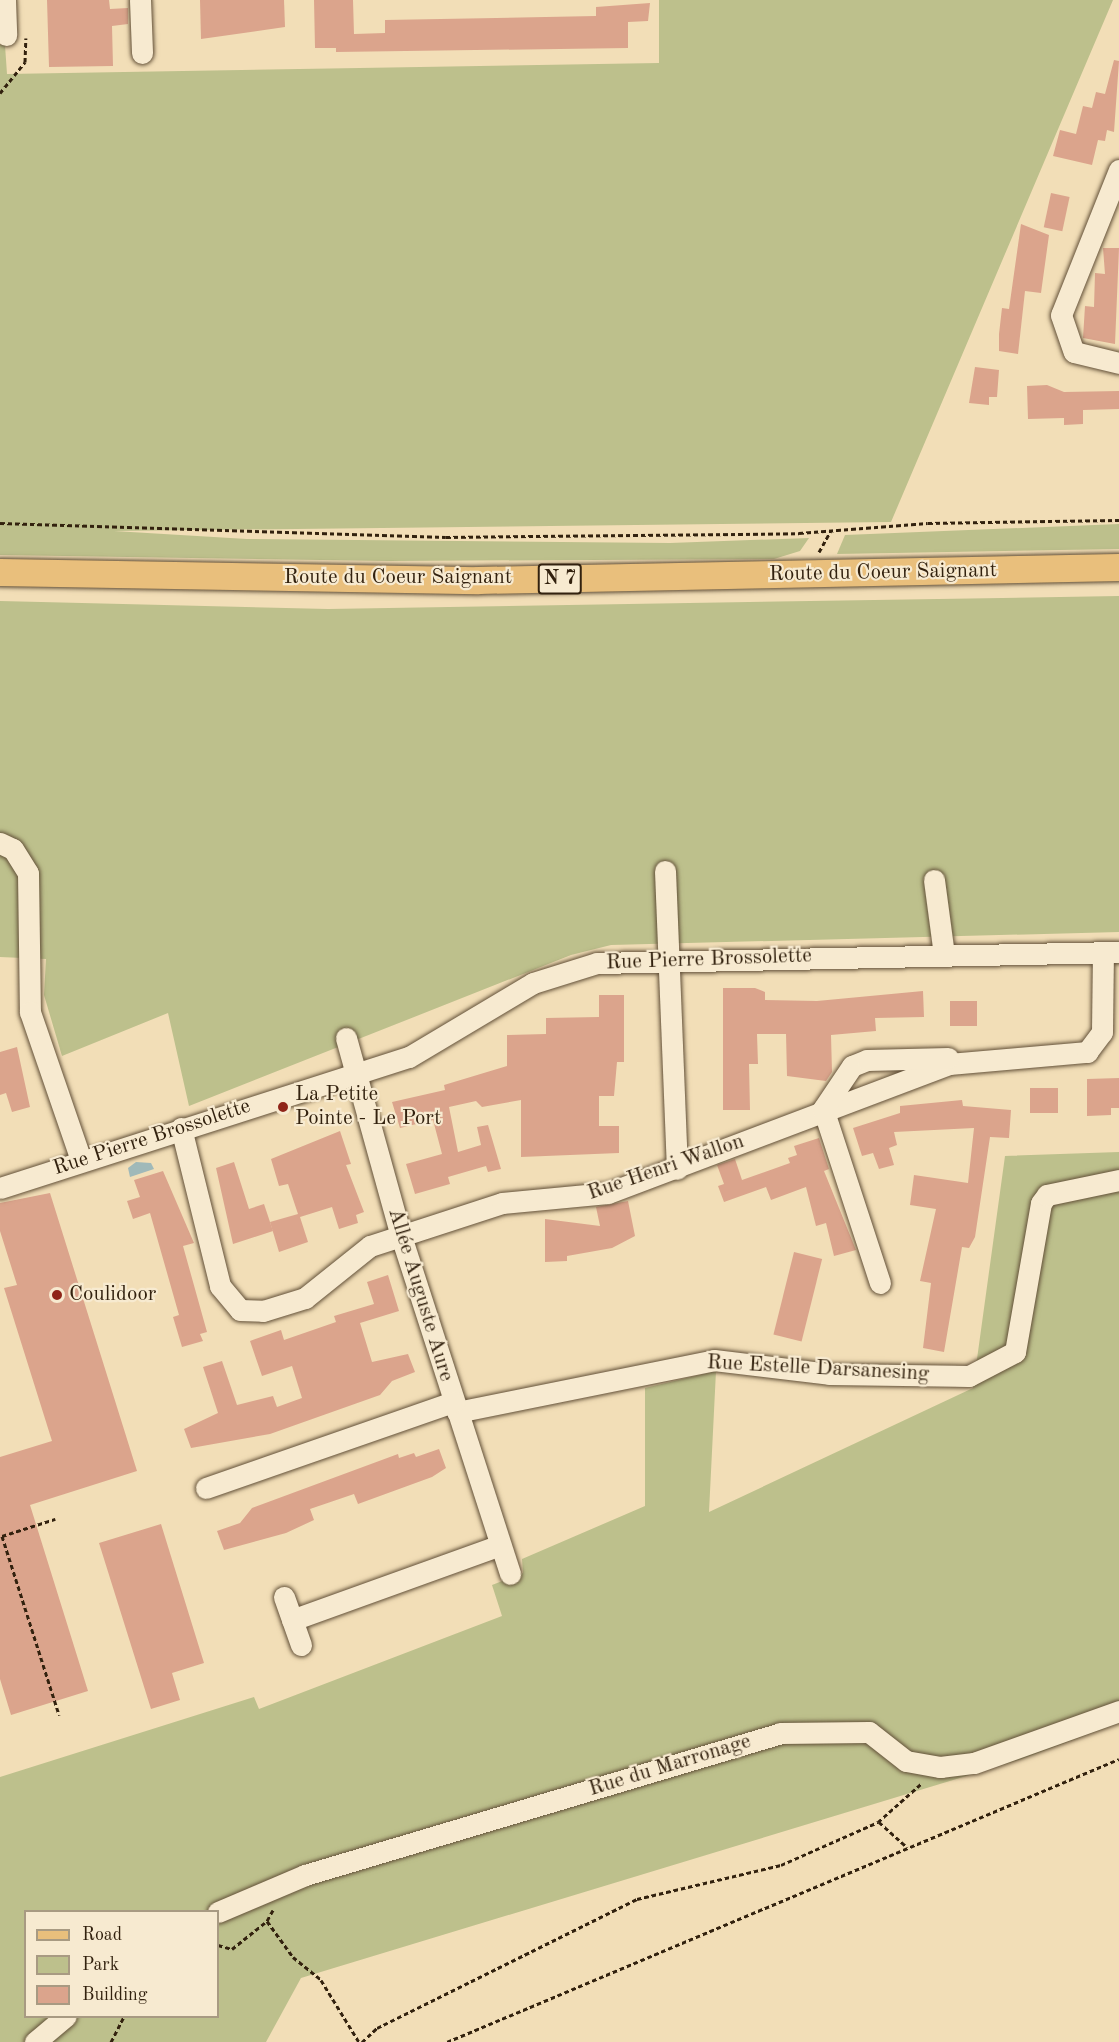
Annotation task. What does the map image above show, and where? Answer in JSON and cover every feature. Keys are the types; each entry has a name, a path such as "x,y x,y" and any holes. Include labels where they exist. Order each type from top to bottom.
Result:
{"main road":[{"name":"Route du Coeur Saignant","path":"0,572 478,580 1119,567"}],"street":[{"path":"5,0 6,35"},
{"path":"140,0 142,52"},
{"path":"1119,170 1114,192 1061,315 1074,352 1119,363"},
{"path":"0,843 14,849 28,873 30,1012 81,1161"},
{"path":"665,871 676,1169"},
{"path":"934,880 944,955"},
{"name":"Rue Pierre Brossolette","path":"0,1188 181,1128 409,1057 514,993 570,969 667,958 1111,952"},
{"name":"Rue Henri Wallon","path":"181,1128 220,1286 240,1310 263,1311 305,1298 357,1253 502,1203 591,1197 676,1169 823,1109 974,1057 1073,1057 1087,1052 1102,1032 1111,952"},
{"name":"Allée Auguste Aure","path":"206,1488 455,1407 401,1236 346,1038"},
{"path":"880,1283 823,1109 842,1078 867,1059 974,1057"},
{"name":"Rue Estelle Darsanesing","path":"455,1407 714,1360 828,1374 969,1376 1015,1352 1041,1203 1047,1195 1119,1180"},
{"path":"455,1407 510,1574"},
{"path":"292,1620 500,1545"},
{"path":"284,1597 301,1645"},
{"name":"Rue du Marronage","path":"219,1912 288,1882 780,1733 869,1732 906,1761 940,1767 974,1763 1119,1712"},
{"path":"34,2042 64,2018"}],"path":[{"path":"0,523 446,537 800,533 928,523 1119,520"},
{"path":"55,1519 1,1536 59,1715"},
{"path":"447,2042 1119,1759"},
{"path":"267,1921 293,1957 321,1980 361,2042 377,2028 637,1899 781,1865 878,1822 940,1767"},
{"path":"878,1822 907,1847"},
{"path":"219,1945 232,1949 267,1921 288,1882"},
{"path":"111,2042 123,2018"}],"green space":[{"path":"659,0 1113,0 891,522 114,531 247,539 670,543 809,538 800,551 774,559 388,561 0,555 0,45 5,45 7,74 659,63"},
{"path":"1119,524 1119,549 837,554 845,535"},
{"path":"1119,596 1119,932 611,945 571,955 189,1106 168,1013 62,1056 44,995 46,959 0,957 0,601 328,609"},
{"path":"1119,1152 1119,1723 1019,1760 301,1978 266,2042 0,2042 0,1777 254,1697 259,1709 502,1616 492,1585 523,1573 522,1559 645,1506 645,1388 716,1371 709,1512 973,1388 1005,1156"}],"water":[{"path":"136,1162 151,1163 154,1169 130,1177 128,1168"}],"building":[{"path":"47,0 109,0 110,9 128,8 128,24 112,26 113,66 49,67"},
{"path":"200,0 284,0 285,27 201,39"},
{"path":"314,0 353,0 354,34 385,33 385,20 596,16 596,7 650,3 648,21 628,22 628,48 336,52 336,48 315,48"},
{"path":"1114,60 1119,61 1114,132 1107,130 1105,141 1098,140 1092,165 1053,156 1060,130 1076,134 1083,106 1092,108 1096,92 1105,94"},
{"path":"1051,193 1070,197 1062,231 1044,227"},
{"path":"1021,224 1049,235 1041,293 1025,291 1018,354 999,351 999,334 1002,308 1009,309"},
{"path":"1103,248 1119,248 1115,344 1083,338 1085,306 1094,307 1095,273 1105,274"},
{"path":"975,367 999,370 997,397 989,397 989,405 969,403"},
{"path":"1047,385 1064,392 1119,391 1119,409 1083,410 1083,424 1064,425 1064,418 1028,419 1027,386"},
{"path":"723,988 755,988 765,992 765,1000 817,1001 923,991 924,1017 875,1018 876,1031 831,1035 832,1072 826,1081 787,1076 786,1034 757,1034 758,1064 749,1064 750,1110 723,1110"},
{"path":"599,995 624,995 624,1062 617,1062 614,1096 599,1096 599,1126 619,1126 619,1153 521,1157 521,1100 482,1107 476,1101 449,1107 458,1152 481,1145 477,1127 488,1125 501,1169 488,1172 486,1166 448,1177 450,1184 415,1194 406,1164 442,1154 433,1120 400,1128 392,1102 445,1090 444,1085 507,1066 507,1035 546,1034 546,1018 599,1017"},
{"path":"950,1001 977,1001 977,1026 950,1026"},
{"path":"17,1047 30,1107 12,1112 6,1093 0,1095 0,1052"},
{"path":"1119,1078 1119,1108 1111,1108 1111,1115 1087,1116 1087,1079"},
{"path":"1030,1088 1058,1088 1058,1113 1030,1113"},
{"path":"962,1100 963,1106 1011,1110 1009,1138 990,1137 975,1237 969,1248 962,1247 944,1352 923,1348 931,1283 920,1281 936,1209 910,1205 914,1175 968,1183 974,1128 894,1132 897,1145 889,1148 894,1165 879,1169 873,1153 862,1156 853,1128 900,1113 900,1106"},
{"path":"340,1131 351,1164 346,1165 364,1212 356,1215 358,1223 339,1229 332,1207 300,1217 308,1242 279,1252 270,1222 298,1214 288,1184 279,1186 271,1159"},
{"path":"819,1138 829,1169 824,1171 856,1250 834,1256 826,1223 816,1226 806,1187 771,1200 766,1187 724,1202 718,1186 724,1184 717,1165 735,1159 742,1180 790,1163 788,1158 797,1155 794,1146"},
{"path":"234,1162 249,1209 264,1204 273,1231 233,1244 216,1168"},
{"path":"163,1171 194,1243 183,1246 207,1332 200,1334 203,1341 182,1347 173,1317 179,1315 150,1213 133,1219 127,1201 140,1197 134,1180"},
{"path":"50,1193 137,1471 30,1505 88,1691 11,1715 0,1679 0,1457 52,1441 4,1288 17,1285 0,1231 0,1203"},
{"path":"628,1201 635,1236 612,1248 567,1256 567,1261 545,1262 545,1219 600,1226 596,1207"},
{"path":"794,1252 822,1259 802,1341 773,1334"},
{"path":"388,1275 399,1311 360,1323 372,1362 408,1354 415,1372 392,1381 380,1395 270,1434 191,1448 184,1429 218,1413 203,1367 222,1361 237,1405 273,1396 277,1407 302,1398 292,1366 262,1376 250,1341 281,1330 284,1340 336,1322 334,1316 374,1304 367,1282"},
{"path":"439,1449 446,1468 432,1477 358,1504 354,1494 310,1509 314,1520 286,1533 224,1550 217,1531 240,1523 252,1508 398,1454 399,1458 414,1453 416,1457"},
{"path":"161,1524 204,1663 172,1673 180,1700 151,1709 99,1543"}],"place":[{"name":"La Petite Pointe - Le Port","path":"283,1107"},
{"name":"Coulidoor","path":"57,1295"}]}
